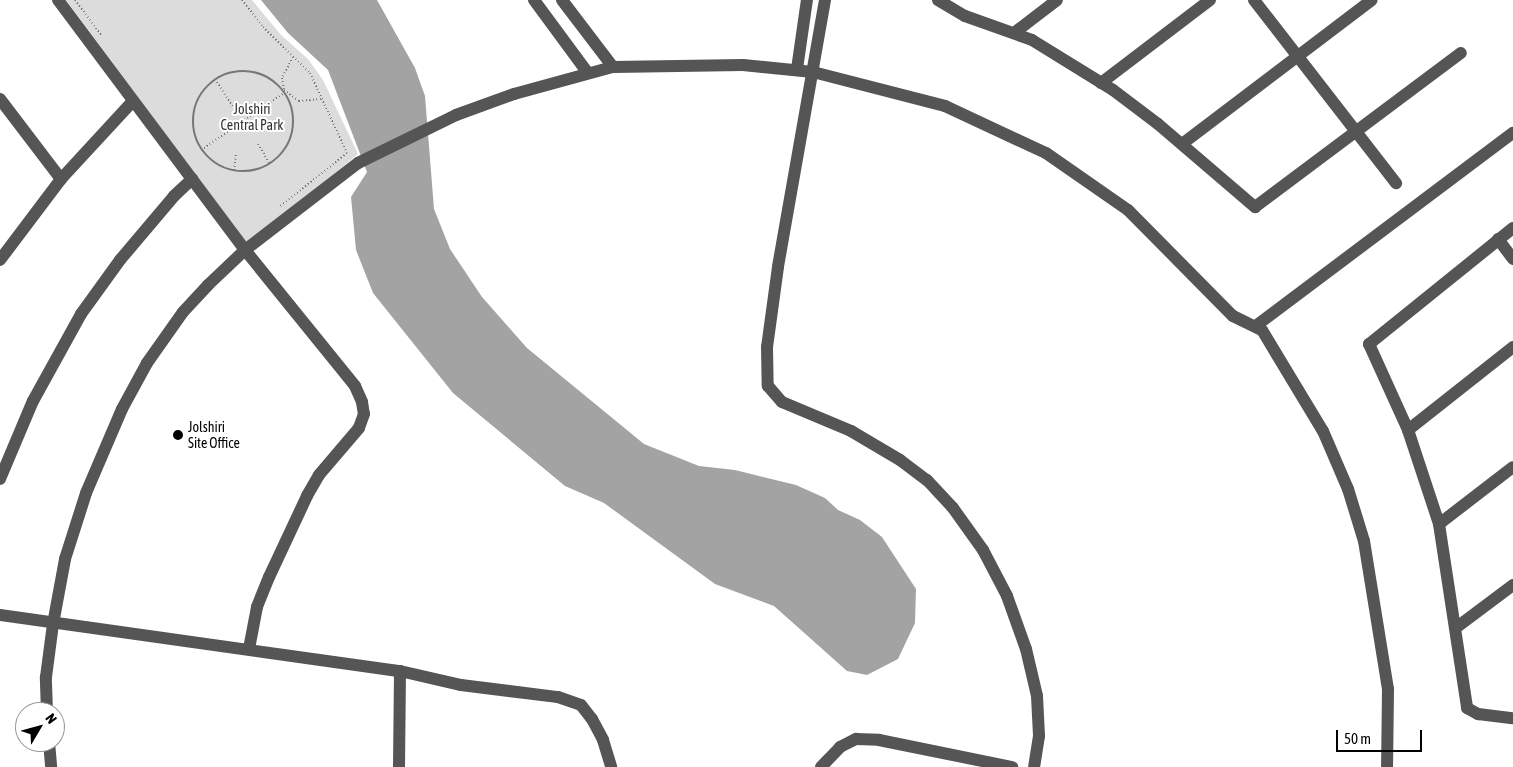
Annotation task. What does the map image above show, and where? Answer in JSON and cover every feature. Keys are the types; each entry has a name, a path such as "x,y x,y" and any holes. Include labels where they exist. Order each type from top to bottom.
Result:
{"street":[{"path":"58,0 245,250 355,386 364,414 359,428 320,475 307,496 258,607 249,649"},
{"path":"534,0 587,72"},
{"path":"562,0 612,66"},
{"path":"797,69 807,0"},
{"path":"825,0 778,267 767,347 768,386 782,402 851,431 900,460 927,480 953,508 984,550 1007,596 1037,696 1039,736 1034,767"},
{"path":"938,0 965,16 1032,40 1101,83 1182,144 1255,206 1461,53"},
{"path":"1014,33 1057,0"},
{"path":"1101,83 1210,0"},
{"path":"1254,0 1396,183"},
{"path":"1182,144 1372,0"},
{"path":"47,702 46,677 53,624 71,539 86,493 122,409 147,363 183,312 245,250 358,163 434,124 514,94 612,66 743,65 813,72 945,106 1046,153 1128,210 1233,316 1257,325 1290,372 1323,431 1348,488 1364,541 1388,689 1387,767"},
{"path":"0,99 61,178"},
{"path":"0,258 61,178 133,101"},
{"path":"1257,325 1513,133"},
{"path":"0,479 33,401 81,314 120,260 174,196 192,179"},
{"path":"1511,716 1478,714 1467,708 1457,627 1439,524 1408,430 1370,348 1371,340 1513,228"},
{"path":"1498,239 1513,259"},
{"path":"1408,430 1513,347"},
{"path":"1439,524 1513,467"},
{"path":"1457,627 1513,585"},
{"path":"0,615 53,624 249,649 400,671 461,685 558,697 581,705 603,740 611,767"},
{"path":"399,767 400,671"},
{"path":"821,767 840,747 856,739 879,740 1012,767"},
{"path":"50,752 51,767"}],"path":[{"path":"242,0 263,28 310,72 347,153 277,209"},
{"path":"292,57 282,78 284,90 299,101 322,99"},
{"path":"230,72 255,72 272,80 284,93 292,109 292,134 281,154 270,164 249,171 234,171 213,162 201,150 194,132 195,104 214,79 230,72"},
{"path":"214,79 235,110"},
{"path":"247,118 284,93"},
{"path":"201,150 236,126"},
{"path":"258,144 270,164"},
{"path":"234,171 236,153"}],"green space":[{"name":"Jolshiri Central Park","path":"66,0 252,0 281,35 308,59 323,80 358,154 248,245"}],"shaded area":[{"path":"261,0 377,0 415,68 425,96 434,209 450,249 482,297 527,348 644,444 699,466 735,470 796,485 825,498 838,510 860,520 882,537 916,589 915,623 898,659 867,675 847,671 774,606 715,584 604,503 565,486 453,393 373,293 356,250 351,197 367,172 328,70 288,33"}],"place":[{"name":"Jolshiri Site Office","path":"178,435"}]}
